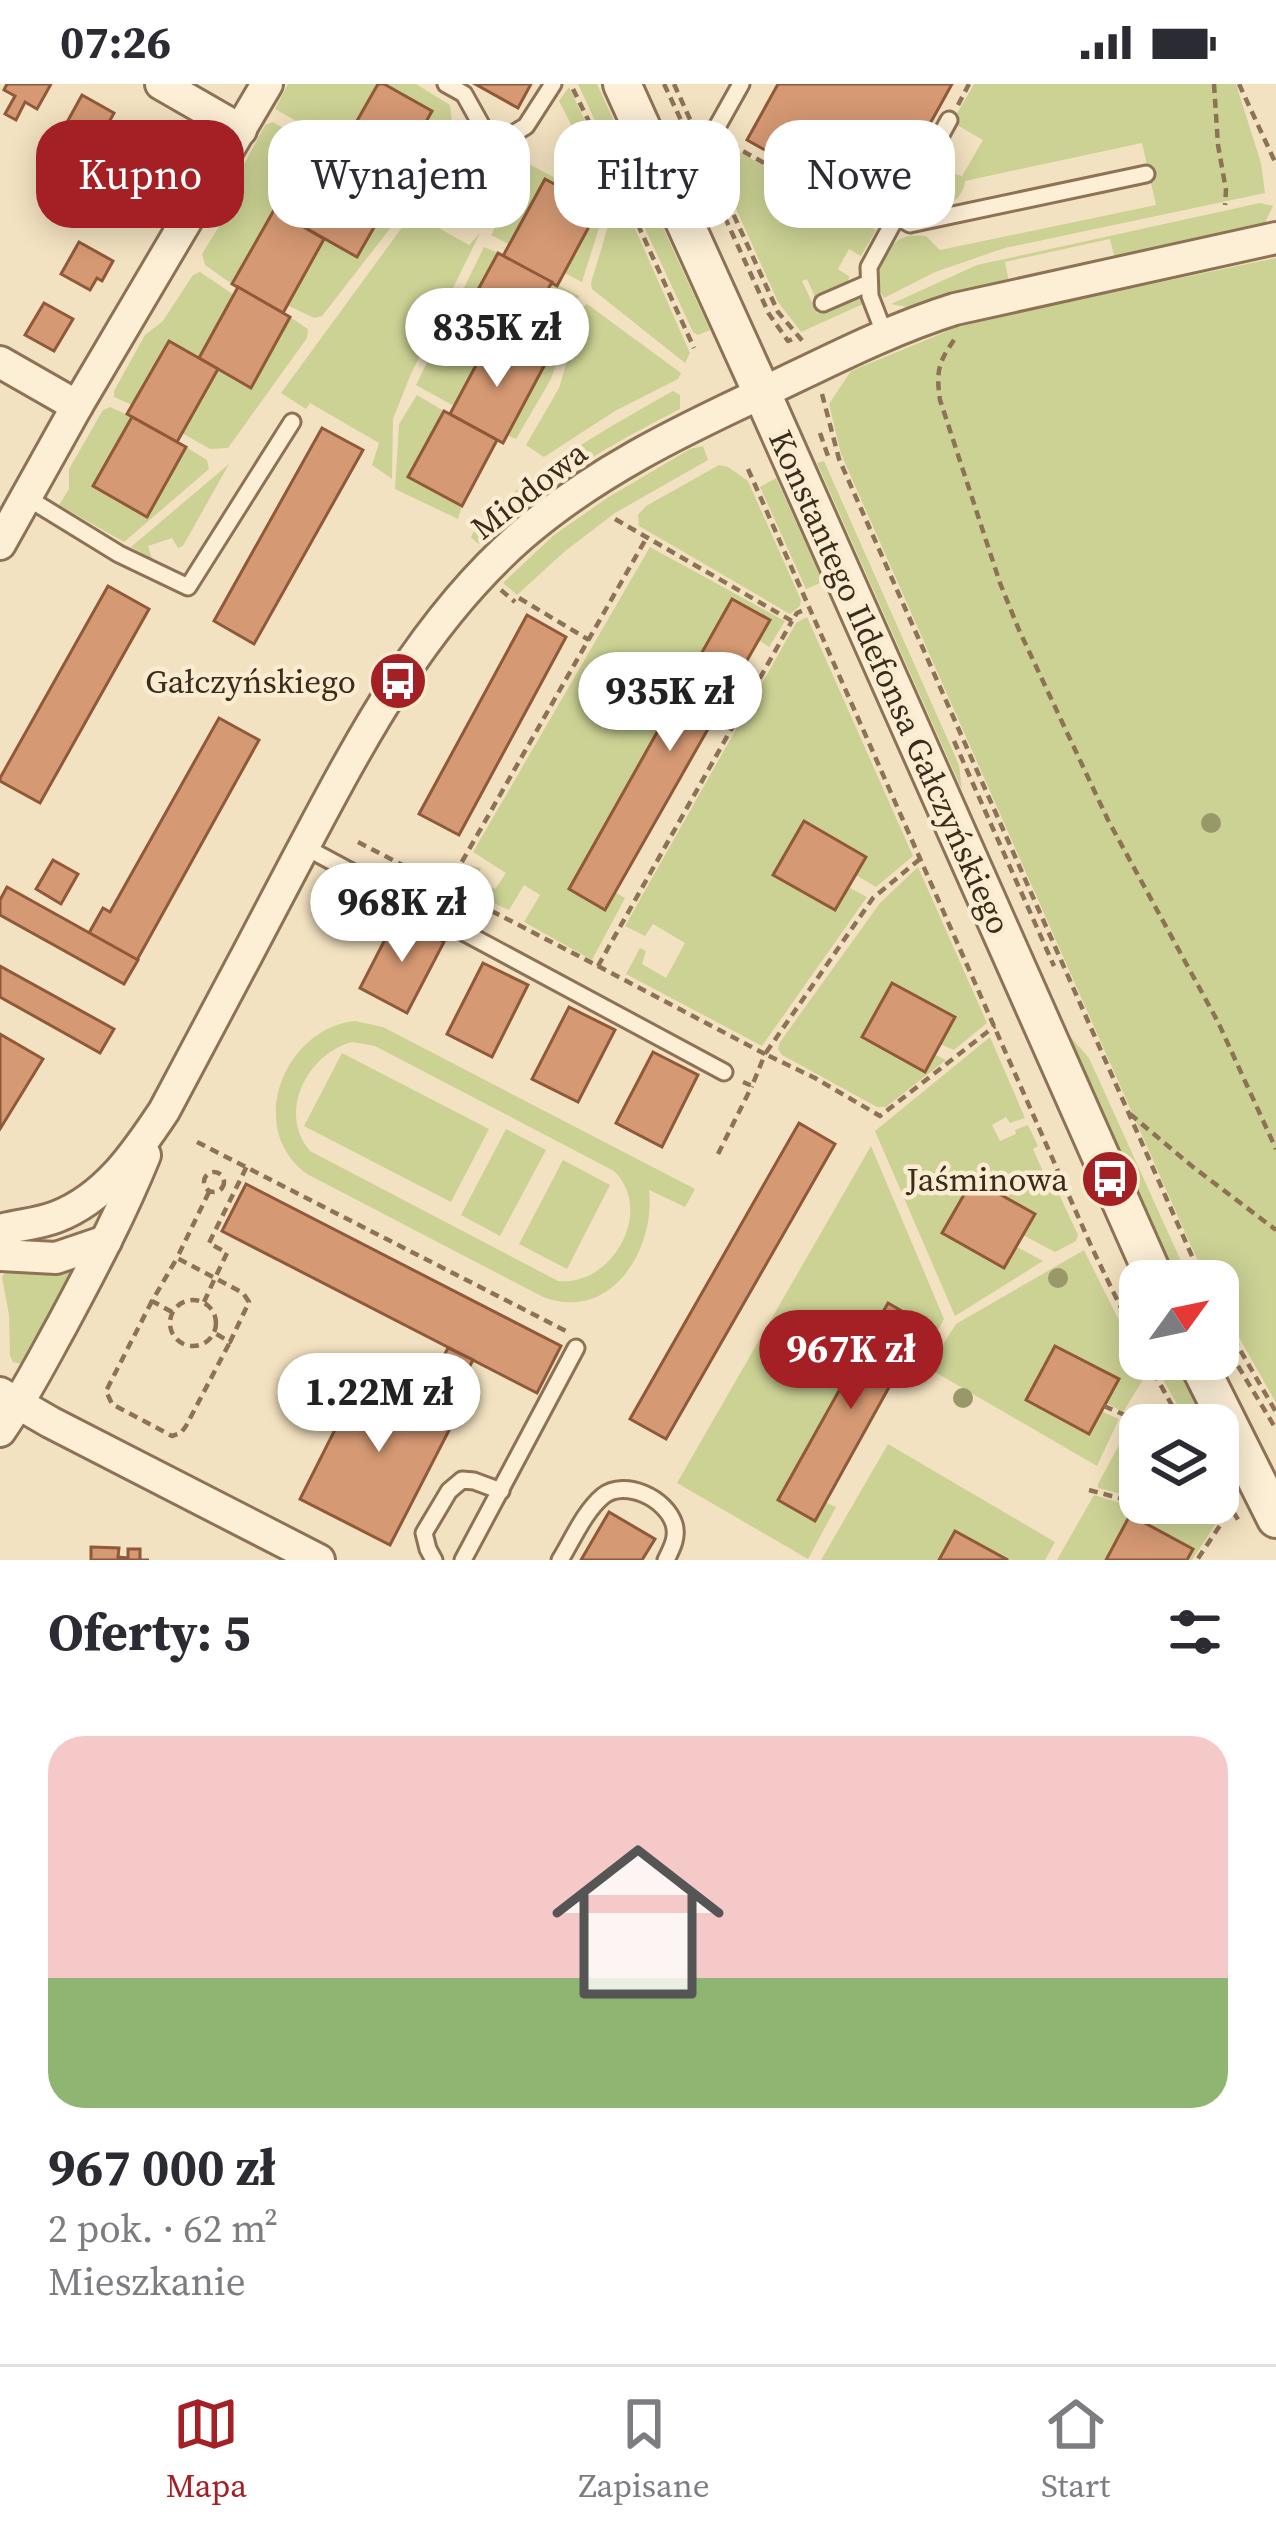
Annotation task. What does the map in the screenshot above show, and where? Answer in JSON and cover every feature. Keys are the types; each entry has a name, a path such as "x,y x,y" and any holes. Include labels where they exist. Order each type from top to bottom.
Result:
{"street":[{"path":"160,84 223,120"},
{"path":"244,125 267,84"},
{"name":"Konstantego Ildefonsa Gałczyńskiego","path":"622,84 638,120"},
{"path":"0,544 182,228"},
{"name":"Konstantego Ildefonsa Gałczyńskiego","path":"687,228 1147,1260"},
{"name":"Miodowa","path":"164,1111 398,682 450,609 544,517 667,439 885,335 955,309 1276,238"},
{"path":"0,362 76,406"},
{"path":"0,1230 60,1216 95,1194 130,1163 164,1111"},
{"path":"164,1111 106,1241 6,1410 319,1560"},
{"path":"0,1256 56,1258 106,1241"},
{"path":"1258,1521 1196,1359 1276,1471"}],"lane":[{"path":"446,84 464,94 493,146 526,126 554,84"},
{"path":"721,120 741,84"},
{"path":"955,214 1146,174"},
{"path":"885,335 868,283 872,260 889,228"},
{"path":"823,303 868,283"},
{"path":"26,497 119,554 188,586 292,422"},
{"path":"304,847 724,1072"},
{"path":"463,1560 576,1348"},
{"path":"434,1560 424,1533 449,1491 462,1480 500,1491"},
{"path":"560,1560 590,1510 616,1490 644,1494 669,1514 675,1542 666,1560"}],"path":[{"path":"571,84 694,348"},
{"path":"664,84 683,120"},
{"path":"674,84 688,120"},
{"path":"1214,84 1225,205"},
{"path":"1239,84 1276,164"},
{"path":"740,149 887,232"},
{"path":"733,228 770,314 788,341 799,336 809,350 838,458 1193,1260"},
{"path":"963,329 936,375 1000,584 1081,764 1218,1022 1276,1149"},
{"path":"748,469 1119,1304"},
{"path":"615,519 792,621"},
{"path":"447,888 647,537"},
{"path":"519,598 589,640"},
{"path":"598,967 792,621 808,608"},
{"path":"358,842 880,1116 994,1026"},
{"path":"718,1154 765,1054 873,898 920,859"},
{"path":"724,1072 752,1086"},
{"path":"1118,1115 1127,1112"},
{"path":"1127,1112 1276,1230"},
{"path":"197,1142 582,1339 576,1348"},
{"path":"203,1303 227,1253 209,1243 248,1166"},
{"path":"177,1258 243,1293 249,1302 183,1430 172,1436 112,1404 106,1394 209,1192"},
{"path":"152,1301 172,1312"},
{"path":"184,1301 203,1303 215,1318 213,1332 203,1343 184,1344 171,1330 172,1312 184,1301"},
{"path":"213,1332 230,1342"},
{"path":"1239,1348 1276,1412"},
{"path":"1239,1368 1276,1429"},
{"path":"1104,1406 1119,1412"},
{"path":"1089,1490 1119,1498"},
{"path":"1198,1560 1221,1524"}],"green space":[{"path":"288,84 378,84 357,120 294,120 275,109"},
{"path":"384,84 416,84 450,105 452,120 426,120 431,111"},
{"path":"578,84 597,84 614,120 595,120"},
{"path":"974,84 1236,84 1261,163 1265,193 1005,248 935,272 884,298 878,284 879,268 890,247 903,238 926,236 940,250 1156,205 1142,143 965,181 955,199 955,174 962,176 983,140 953,120"},
{"path":"569,87 585,120 569,120 559,101"},
{"path":"265,125 268,220 232,284 205,265 202,254 218,228 244,228 244,164"},
{"path":"740,152 764,166 764,228 876,230 861,256 849,249 838,269 850,277 844,286 816,299 807,279 802,281 817,313 861,293 863,304 801,332 778,302 740,217"},
{"path":"530,165 554,177 554,228 599,228 582,282 491,235 495,228 530,228"},
{"path":"1260,203 1273,206 1264,225 1115,260 1110,239 1005,262 1009,282 912,308 891,304 977,265"},
{"path":"374,228 390,228 322,316 314,318 287,305 324,239 357,257"},
{"path":"402,228 439,228 469,245 480,233 393,419 392,479 372,465 379,443 310,403 306,409 281,393"},
{"path":"608,228 635,228 690,353 685,363 592,289"},
{"path":"645,228 663,228 710,330 693,332"},
{"path":"484,247 498,253 461,321 491,337 454,406 416,385"},
{"path":"1276,258 1276,1403 1239,1337 1239,1260 1198,1260 841,454 829,404 851,371 955,328"},
{"path":"200,272 234,295 199,358 169,341 132,405 114,397 145,335 163,321 193,275"},
{"path":"552,282 579,296 551,379 516,439 507,435 544,367 515,350"},
{"path":"587,304 681,373 544,457 526,445 559,388"},
{"path":"290,317 308,329 307,338 228,448 210,449 182,433 218,369 251,387"},
{"path":"673,391 680,395 680,409 577,468 530,503 486,545 471,537 492,511 537,475"},
{"path":"417,395 444,411 409,477 462,506 458,519 395,489 399,424"},
{"path":"110,407 132,417 93,486 147,516 186,447 207,460 209,469 124,542 59,505 69,489 69,469 103,410"},
{"path":"703,446 708,460 615,513 517,595 503,583 554,535 607,498"},
{"path":"824,461 959,765 962,790 817,463"},
{"path":"229,464 183,546 178,548 172,538 148,546 152,559 131,547"},
{"path":"719,465 748,481 801,600 790,614 639,526 638,515 646,506"},
{"path":"776,478 823,582 806,589 760,487"},
{"path":"650,547 785,621 769,647 759,640 770,620 731,599 569,889 605,910 615,892 625,898 592,960 524,922 540,895 524,885 509,910 457,887 468,865 481,868 476,878 495,889 506,873 473,852"},
{"path":"807,617 913,856 876,887 856,875 866,856 804,822 774,875 835,910 848,887 867,897 762,1046 626,974 640,948 646,951 642,964 666,978 685,943 653,924 645,936 625,926 796,623"},
{"path":"918,867 987,1023 954,1050 940,1044 954,1017 892,983 863,1037 946,1060 886,1107 877,1107 778,1049 880,903"},
{"path":"355,1021 383,1027 695,1189 685,1207 649,1190 645,1235 636,1257 608,1290 589,1300 543,1297 307,1174 288,1155 278,1132 281,1083 292,1060 330,1028","holes":["352,1042 375,1046 614,1171 626,1187 630,1206 629,1225 610,1259 578,1280 558,1281 310,1151 296,1120 297,1103 310,1072 322,1059"]},
{"path":"1068,1034 1089,1058 1180,1260 1169,1260"},
{"path":"990,1037 1025,1118 1010,1123 1006,1117 992,1125 1000,1141 1028,1125 1045,1176 1050,1175 1078,1235 1076,1241 1055,1252 1023,1235 1017,1247 1043,1261 955,1316 875,1131"},
{"path":"342,1053 489,1129 451,1202 304,1126"},
{"path":"506,1129 546,1150 500,1236 461,1215"},
{"path":"871,1146 944,1319 927,1350 915,1341 924,1323 887,1304 778,1500 814,1520 825,1502 836,1507 808,1559 677,1483"},
{"path":"563,1160 610,1185 567,1269 519,1244"},
{"path":"1084,1250 1119,1321 1119,1380 1143,1380 1128,1404 1119,1404 1119,1410 1106,1403 1118,1379 1055,1346 1089,1434 1101,1411 1119,1419 1097,1466 928,1368 956,1324"},
{"path":"76,1267 28,1359 13,1362 2,1277 7,1270"},
{"path":"1163,1380 1187,1380 1200,1404 1177,1404"},
{"path":"888,1444 1055,1542 1045,1560 1008,1560 955,1531 939,1560 821,1560"},
{"path":"1119,1445 1119,1494 1098,1488"},
{"path":"1094,1495 1119,1502 1119,1524 1125,1524 1106,1560 1057,1560"},
{"path":"1147,1524 1216,1524 1192,1560 1187,1560 1192,1548"}],"building":[{"path":"7,84 51,84 37,109 25,102 16,120 5,114 15,96 4,90"},
{"path":"378,84 432,111 427,120 358,120"},
{"path":"475,84 531,84 518,108"},
{"path":"778,84 952,84 932,120 764,120 764,149 747,140"},
{"path":"82,95 114,113 110,120 68,120"},
{"path":"545,179 554,184 554,228 588,228 557,286 503,256 518,228 530,228 530,206"},
{"path":"268,221 268,228 305,228 324,239 283,313 232,284"},
{"path":"306,228 374,228 357,257"},
{"path":"79,242 113,261 102,281 97,278 90,290 61,274"},
{"path":"498,253 552,282 515,350 461,321"},
{"path":"238,287 290,317 251,388 199,358"},
{"path":"44,303 73,319 54,351 25,335"},
{"path":"491,337 544,366 503,443 450,414"},
{"path":"169,341 218,369 177,442 127,414"},
{"path":"444,411 497,440 462,506 408,477"},
{"path":"132,417 186,447 147,517 93,486"},
{"path":"322,428 363,450 254,644 214,621"},
{"path":"108,586 149,609 40,803 0,778"},
{"path":"732,599 770,620 605,910 569,889"},
{"path":"527,615 566,637 459,835 419,814"},
{"path":"219,718 259,740 137,960 89,933 103,908 110,912"},
{"path":"804,821 866,857 835,910 773,875"},
{"path":"53,860 78,874 61,904 36,889"},
{"path":"7,887 138,960 124,984 0,915 0,900"},
{"path":"396,918 444,942 407,1013 360,988"},
{"path":"483,963 528,985 492,1057 447,1034"},
{"path":"0,966 114,1029 100,1053 0,997"},
{"path":"892,983 955,1017 925,1072 862,1037"},
{"path":"569,1007 615,1030 578,1102 532,1079"},
{"path":"0,1034 43,1059 0,1129"},
{"path":"653,1052 698,1075 662,1147 616,1123"},
{"path":"799,1123 835,1144 666,1439 630,1419"},
{"path":"973,1179 1035,1214 1004,1268 942,1233"},
{"path":"246,1184 561,1346 537,1393 222,1231"},
{"path":"888,1303 924,1324 815,1521 778,1500"},
{"path":"1055,1346 1119,1379 1089,1434 1026,1400"},
{"path":"448,1348 473,1360 449,1406 424,1393"},
{"path":"368,1364 459,1411 390,1545 300,1499"},
{"path":"609,1512 655,1539 642,1560 581,1560"},
{"path":"1125,1524 1147,1524 1193,1549 1187,1560 1106,1560"},
{"path":"955,1531 1008,1560 939,1560"},
{"path":"91,1547 119,1548 118,1557 128,1558 128,1549 140,1549 140,1560 91,1560"}],"place":[{"name":"Gałczyńskiego","path":"398,681"},
{"name":"Jaśminowa","path":"1110,1179"}]}
